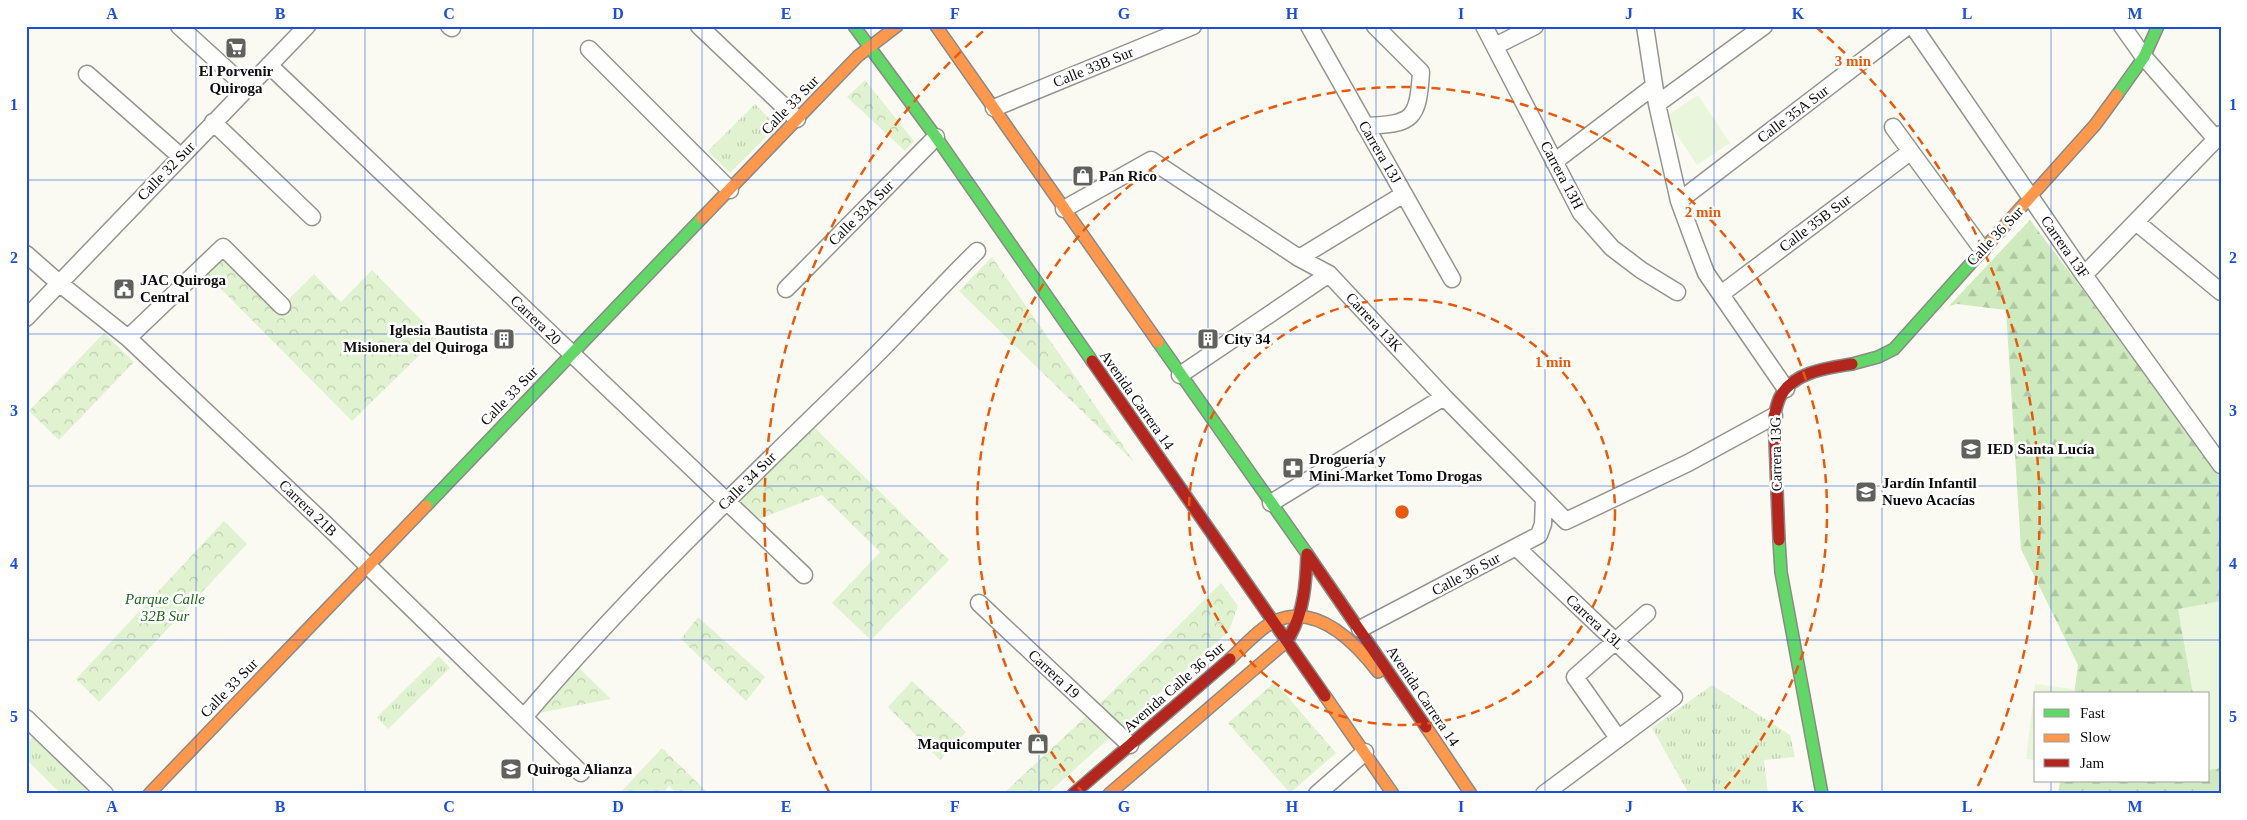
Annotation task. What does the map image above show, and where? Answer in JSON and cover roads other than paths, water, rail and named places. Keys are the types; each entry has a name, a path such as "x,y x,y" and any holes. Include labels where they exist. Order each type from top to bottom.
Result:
{"main road":[{"name":"Avenida Carrera 14","path":"854,26 936,137 1393,794"},
{"name":"Calle 33 Sur","path":"149,794 858,56 897,26"},
{"name":"Avenida Carrera 14","path":"936,26 1360,629 1471,794"},
{"name":"Calle 36 Sur","path":"1786,389 1815,372 1888,353 2095,125 2144,57 2158,26"},
{"name":"Carrera 13G","path":"1786,389 1776,404 1774,416 1781,572 1822,794"},
{"path":"1110,794 1287,641 1300,616 1305,593 1307,554"},
{"name":"Avenida Calle 36 Sur","path":"1073,794 1274,622 1281,618 1300,616 1328,625 1344,636 1368,659 1464,794"}],"street":[{"path":"179,26 247,88"},
{"name":"Calle 32 Sur","path":"26,318 306,26"},
{"path":"699,26 797,119"},
{"name":"Calle 33B Sur","path":"994,108 1193,26"},
{"name":"Carrera 13J","path":"1309,26 1452,279"},
{"path":"1365,126 1392,125 1410,117 1419,102 1421,72 1374,26"},
{"name":"Carrera 13H","path":"1484,26 1581,213 1612,248 1641,270 1678,292"},
{"path":"1494,46 1535,26"},
{"path":"1645,26 1657,104 1679,201 1706,273 1786,389"},
{"path":"1657,104 1764,26"},
{"name":"Calle 35A Sur","path":"1679,201 1908,26"},
{"name":"Carrera 13F","path":"1913,26 2084,275 2221,465"},
{"path":"2084,275 2218,137 2144,57 2122,26"},
{"path":"589,49 730,190"},
{"name":"Carrera 20","path":"269,65 804,575"},
{"path":"87,74 180,156"},
{"path":"1554,162 1654,86"},
{"path":"213,122 312,217"},
{"path":"1893,127 1982,249"},
{"name":"Calle 33A Sur","path":"786,289 936,137"},
{"name":"Calle 35B Sur","path":"1721,294 1910,152"},
{"name":"Carrera 13K","path":"1064,209 1151,160 1299,258 1329,274 1444,397 1566,522 1688,463 1774,416"},
{"path":"1299,258 1404,194"},
{"path":"2136,222 2221,292"},
{"path":"128,338 223,247 282,306"},
{"name":"Calle 34 Sur","path":"524,717 572,661 726,501 868,363 977,251"},
{"name":"Carrera 21B","path":"26,254 128,338 367,565 581,773"},
{"path":"1180,375 1329,274"},
{"path":"1271,504 1444,397"},
{"name":"Calle 36 Sur","path":"1360,629 1539,535 1543,524 1544,499"},
{"name":"Carrera 13L","path":"1516,547 1674,697 1618,738"},
{"name":"Carrera 19","path":"979,603 1130,745"},
{"path":"1544,794 1618,738 1574,676 1647,613"},
{"path":"26,718 105,794"},
{"path":"1317,794 1365,752"}],"place":[{"name":"El Porvenir Quiroga","path":"236,48"},
{"name":"Pan Rico","path":"1083,176"},
{"name":"JAC Quiroga Central","path":"124,289"},
{"name":"Iglesia Bautista Misionera del Quiroga","path":"504,339"},
{"name":"City 34","path":"1208,339"},
{"name":"IED Santa Lucía","path":"1971,449"},
{"name":"Droguería y Mini-Market Tomo Drogas","path":"1293,468"},
{"name":"Jardín Infantil Nuevo Acacías","path":"1866,492"},
{"name":"Maquicomputer","path":"1038,744"},
{"name":"Quiroga Alianza","path":"511,769"}],"park label":[{"name":"Parque Calle 32B Sur","path":"165,608"}]}
